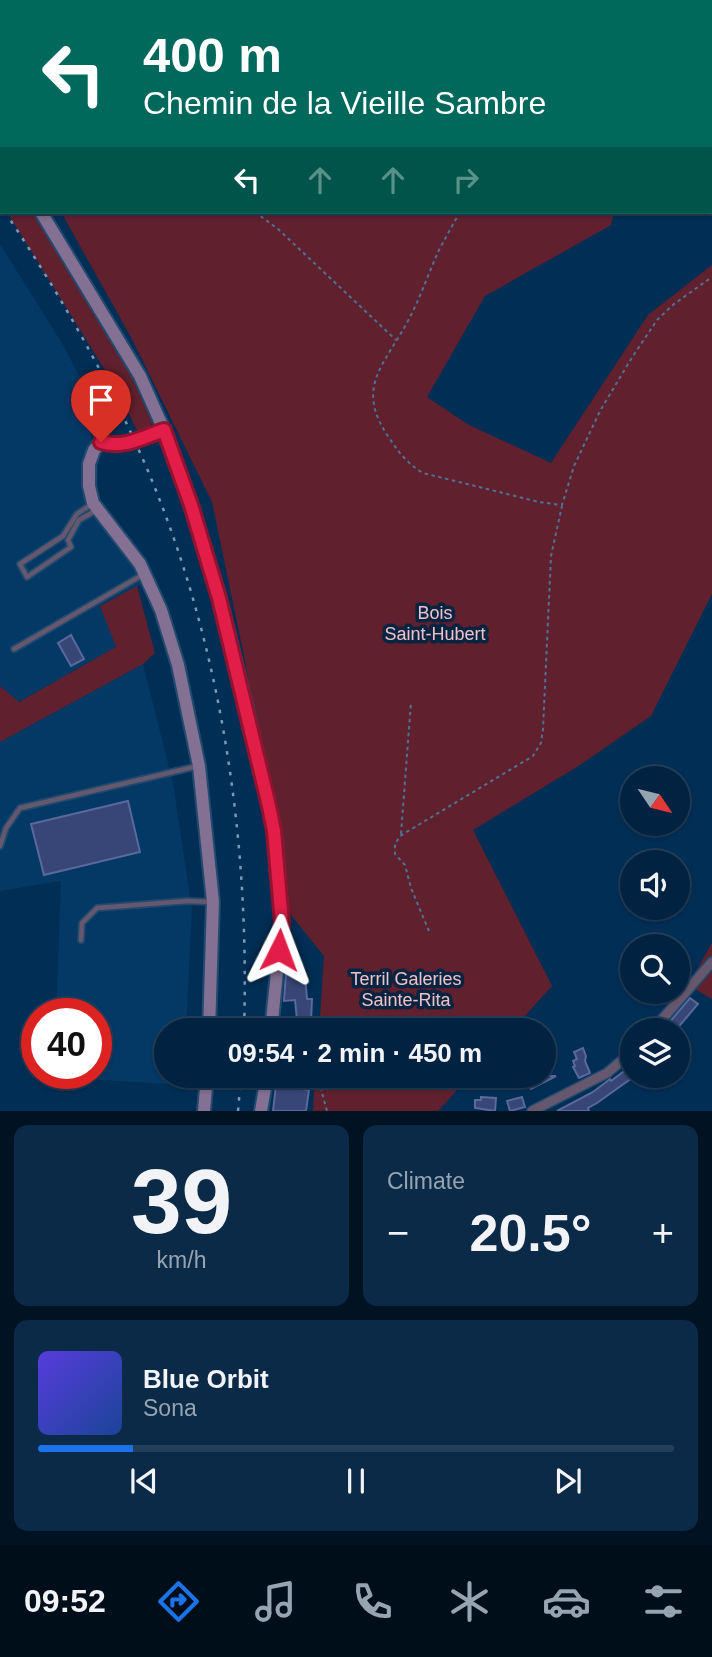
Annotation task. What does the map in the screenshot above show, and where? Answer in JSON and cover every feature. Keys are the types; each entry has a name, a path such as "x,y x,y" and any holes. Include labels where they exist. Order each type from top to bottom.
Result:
{"street":[{"path":"42,214 140,376 164,430 191,505 219,598 274,831 282,923 272,1018"},
{"path":"96,426 101,442"},
{"path":"101,442 120,445 164,430"},
{"path":"101,442 94,450 89,464 89,486 95,506 140,564 161,610 178,664 199,766 213,902 209,1018"},
{"path":"663,1018 712,962"},
{"path":"533,1111 607,1073 620,1062"},
{"path":"204,1111 206,1088"},
{"path":"261,1111 265,1088"}],"lane":[{"path":"95,506 79,520 68,540 71,547 27,576 20,564 63,536 77,514 95,506"},
{"path":"14,649 145,574"},
{"path":"0,846 6,828 20,808 199,766"},
{"path":"81,940 82,923 97,908 187,901 213,902"}],"path":[{"path":"258,214 278,229 396,340"},
{"path":"459,214 440,248 410,318 379,369 373,387 373,409 382,429 402,457 423,473 538,502 562,505"},
{"path":"429,931 411,888 405,864 396,854 395,844 400,836 533,756 541,743 551,556 574,466 600,411 657,320 674,304 712,277"},
{"path":"400,836 411,702"},
{"path":"321,1088 327,1111"}],"shaded area":[{"path":"0,244 60,340 105,423 91,435 98,465 97,499 144,583 100,606 117,647 18,702 0,686"},
{"path":"143,664 173,783 192,910 187,1018 154,1018 154,1083 112,1081 112,998 57,998 61,881 0,891 0,742"}],"green space":[{"path":"8,214 37,214 92,302 155,418 140,436 113,383"},
{"name":"Bois Saint-Hubert","path":"62,214 614,214 611,225 485,296 427,397 469,425 551,463 648,315 712,265 712,594 651,716 580,765 473,830 552,986 523,1018 320,1018 324,956 286,909 245,661 212,502 132,339"},
{"path":"137,586 155,653 143,664 0,742 0,686 19,702 116,647 100,606"},
{"path":"712,943 712,999 690,986 690,982"},
{"path":"314,1088 459,1088 438,1111 313,1111"}],"building":[{"path":"71,635 84,659 71,666 58,643"},
{"path":"128,801 140,852 44,875 31,824"},
{"path":"286,973 305,975 307,999 312,999 311,1018 297,1018 295,1000 284,1001"},
{"path":"690,998 698,1004 686,1018 673,1018 685,1004 690,1004"},
{"path":"583,1048 590,1073 579,1078 573,1067 573,1061 577,1059 574,1052"},
{"path":"620,1074 620,1087 588,1108 589,1111 557,1111 593,1092 610,1079 611,1081"},
{"path":"276,1088 309,1090 306,1111 273,1111"},
{"path":"481,1097 496,1098 495,1111 475,1108 475,1100 481,1100"},
{"path":"522,1097 525,1107 510,1111 507,1101"}],"railway":[{"path":"6,214 64,306 117,404 148,471 174,538 195,606 226,746 236,817 245,960 244,1018"},
{"path":"238,1111 240,1088"}],"route":[{"path":"101,442 120,445 164,430 191,505 219,598 274,831 282,923 279,950"}],"park label":[{"name":"Terril Galeries Sainte-Rita","path":"406,989"}]}
